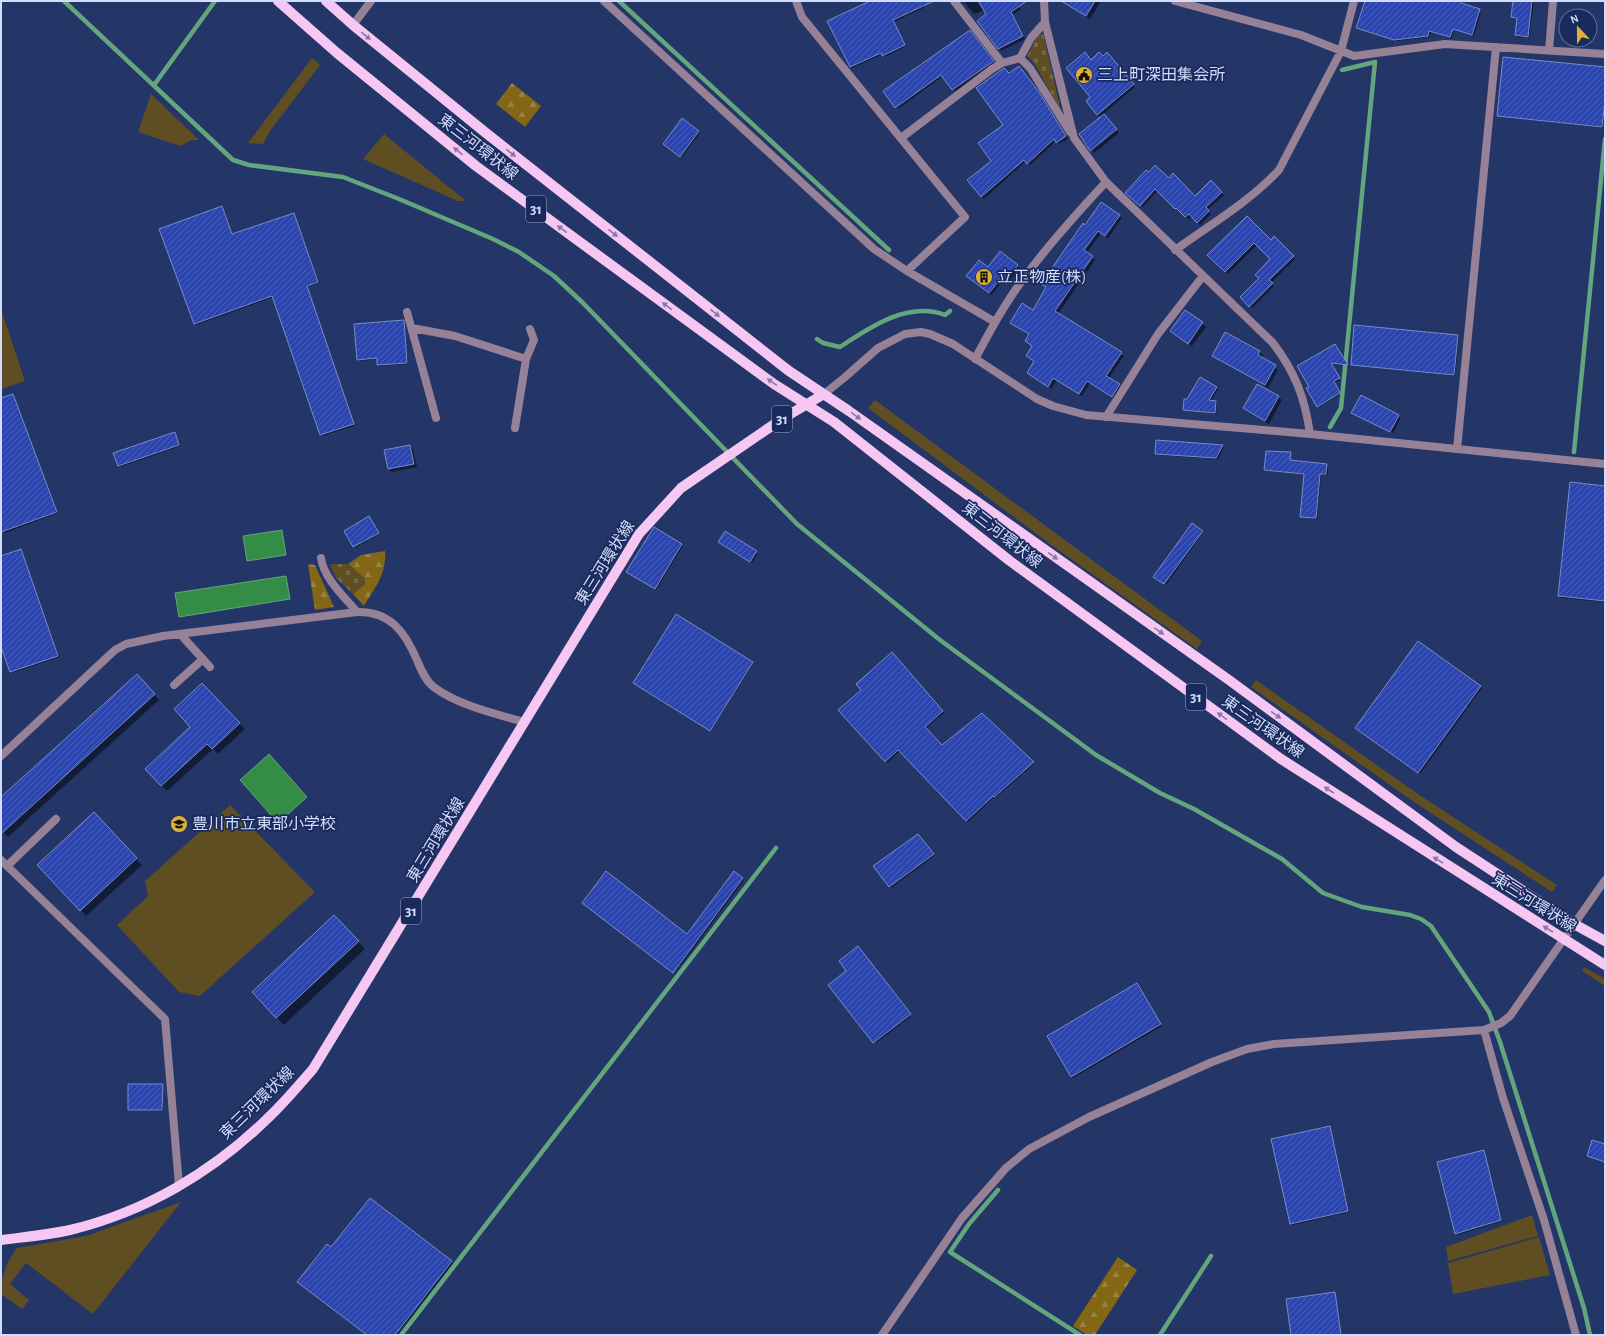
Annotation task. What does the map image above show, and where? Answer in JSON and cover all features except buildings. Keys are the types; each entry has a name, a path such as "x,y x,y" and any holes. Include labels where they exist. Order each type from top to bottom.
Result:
{"main road":[{"name":"東三河環状線","path":"278,1 337,53 476,166 662,303 805,404 834,422 1010,561 1281,759 1605,965"},
{"name":"東三河環状線","path":"326,1 353,25 486,133 776,361 1229,680 1456,847 1574,924 1605,941"},
{"name":"東三河環状線","path":"1,1240 64,1231 104,1219 161,1197 223,1157 268,1118 314,1069 639,534 681,488 805,404 824,394"}],"street":[{"path":"353,25 371,1"},
{"path":"604,1 874,249 907,271 995,322"},
{"path":"796,1 802,17 965,217 907,271"},
{"path":"954,1 1002,63"},
{"path":"1044,1 1045,22 1074,138"},
{"path":"1175,1 1301,35 1354,56 1445,44 1605,54"},
{"path":"1175,250 1249,198 1279,170 1341,51 1354,1"},
{"path":"1549,51 1553,1"},
{"path":"901,138 1002,63 1020,58 1031,38 1045,22"},
{"path":"1457,449 1496,47"},
{"path":"1020,58 1030,68 1074,138 1106,182 1175,250 1257,326 1283,356 1300,387 1306,408 1310,434"},
{"path":"974,359 1023,278 1056,236 1106,182"},
{"path":"1106,417 1158,334 1203,276"},
{"path":"407,312 436,418"},
{"path":"412,328 455,336 526,359"},
{"path":"515,428 526,359 534,340 530,329"},
{"path":"824,394 878,348 905,334 921,332 930,334 953,344 1025,392 1053,406 1086,416 1310,434 1605,464"},
{"path":"321,558 322,565 331,581 357,612"},
{"path":"1,756 115,650 126,644 181,635 357,612 372,612 381,615 397,627 410,645 423,675 433,687 450,697 524,722"},
{"path":"181,635 210,667"},
{"path":"174,685 203,659"},
{"path":"56,819 4,863 165,1019 180,1186"},
{"path":"882,1335 962,1218 1006,1168 1029,1149 1089,1117 1212,1062 1247,1049 1274,1044 1484,1030 1501,1023 1510,1016 1605,880"},
{"path":"1484,1030 1503,1098 1544,1220 1576,1335"}],"green space":[{"path":"1043,33 1061,111 1034,63 1027,56 1037,37"},
{"path":"312,58 320,65 270,131 263,144 248,143"},
{"path":"512,83 541,106 525,127 496,104"},
{"path":"151,94 199,140 192,140 180,146 138,132"},
{"path":"384,134 466,201 458,201 363,159"},
{"path":"1,309 25,381 1,389"},
{"path":"875,400 1202,641 1197,649 1050,544 868,408"},
{"path":"385,551 382,573 364,606 353,594 365,584 364,578 348,564 361,555"},
{"path":"308,564 315,565 334,607 315,610"},
{"path":"330,564 348,564 365,579 364,585 353,594 336,578"},
{"path":"1256,680 1418,794 1557,885 1552,892 1414,802 1251,687"},
{"path":"230,805 315,892 200,996 179,992 117,925 148,896 145,881"},
{"path":"1584,967 1605,979 1605,986 1582,971"},
{"path":"181,1202 93,1314 26,1263 10,1284 29,1300 22,1309 1,1294 5,1270 17,1248 86,1236"},
{"path":"1532,1215 1538,1236 1448,1261 1446,1247"},
{"path":"1539,1237 1550,1275 1453,1294 1448,1263"},
{"path":"1118,1257 1137,1270 1095,1335 1087,1335 1073,1326"}],"shaded area":[{"path":"282,530 286,555 247,561 243,536"},
{"path":"286,576 290,599 179,617 175,593"},
{"path":"269,754 307,797 278,823 240,780"}],"waterway":[{"path":"64,1 233,160 249,165 343,177 493,239 519,252 554,276 583,303 797,524 940,640 1096,755 1160,793 1194,809 1282,859 1323,893 1362,907 1410,915 1421,919 1431,926 1489,1012 1500,1042 1584,1308 1590,1335"},
{"path":"154,85 215,1"},
{"path":"619,1 889,250"},
{"path":"1330,427 1341,408 1375,62 1342,70"},
{"path":"1574,452 1605,139"},
{"path":"817,339 823,343 840,347 877,324 890,318 917,311 945,315 950,311"},
{"path":"401,1335 776,848"},
{"path":"998,1190 969,1224 950,1252 1080,1335"},
{"path":"1160,1335 1211,1256"}],"place":[{"name":"三上町深田集会所","path":"1084,75"},
{"name":"立正物産(株)","path":"984,277"},
{"name":"豊川市立東部小学校","path":"179,824"}]}
